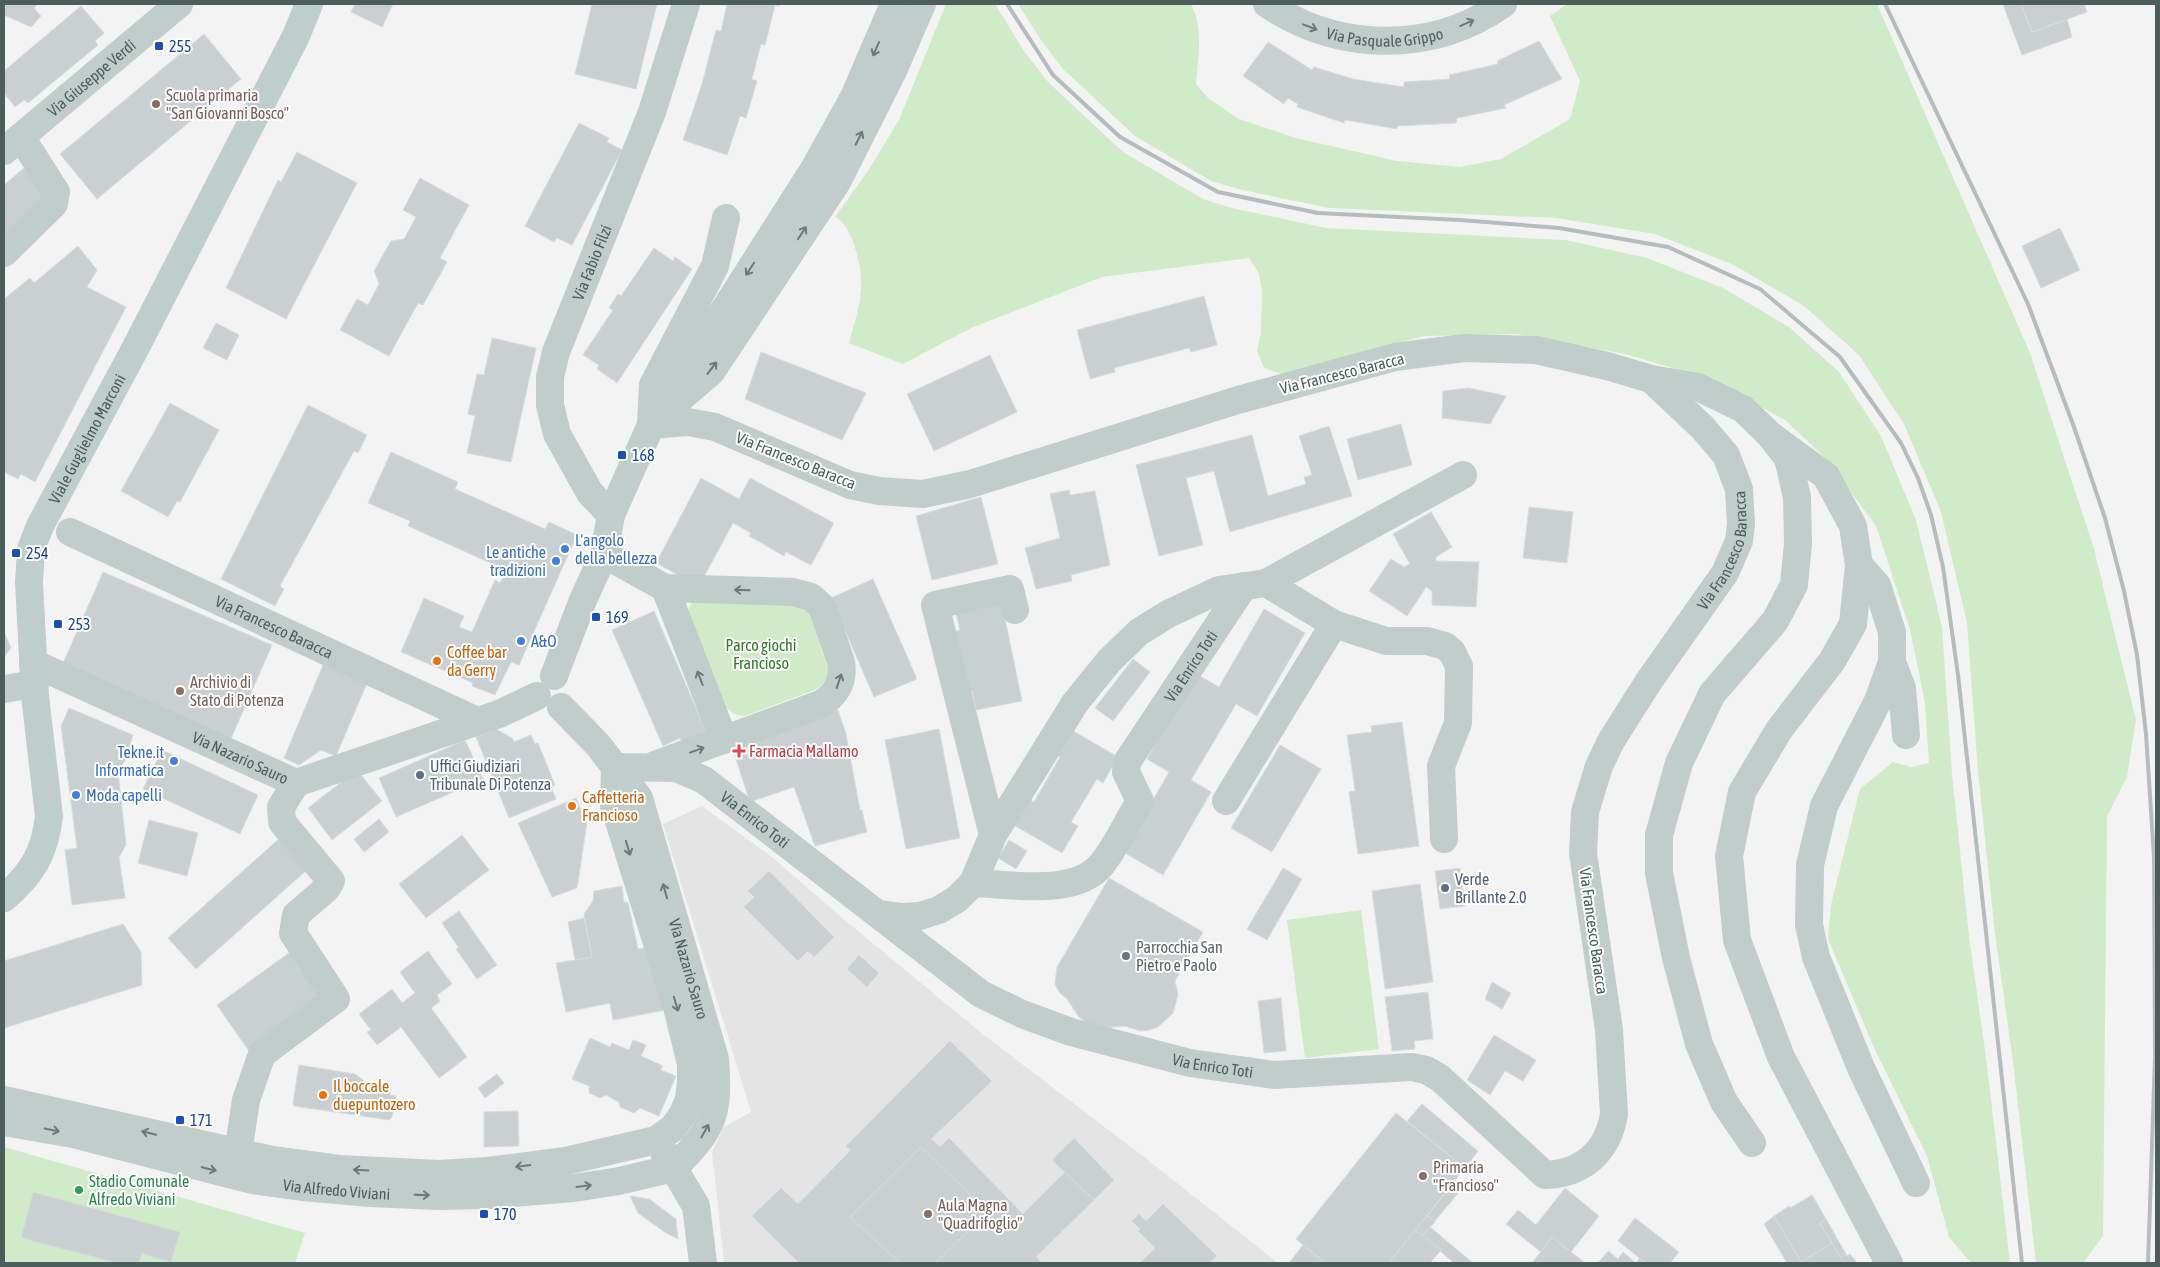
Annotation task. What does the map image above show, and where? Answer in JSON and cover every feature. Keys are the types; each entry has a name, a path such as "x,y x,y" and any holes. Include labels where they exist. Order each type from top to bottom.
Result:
{"street":[{"name":"Via Giuseppe Verdi","path":"12,144 179,4"},
{"name":"Viale Guglielmo Marconi","path":"4,898 23,882 37,860 46,837 49,816 33,674 29,567 31,549 40,526 136,346 296,36 309,4"},
{"name":"Via Fabio Filzi","path":"611,515 590,493 557,434 550,405 550,377 556,352 652,112 686,4"},
{"path":"825,176 854,97 894,4"},
{"path":"651,425 711,372 825,176 893,71 922,4"},
{"name":"Via Pasquale Grippo","path":"1267,4 1306,26 1334,35 1389,42 1443,33 1469,24 1503,4"},
{"path":"4,253 49,210 57,197 56,192 12,144"},
{"path":"551,693 582,600 604,554 611,515 651,425 652,385 715,266 726,218"},
{"name":"Via Francesco Baracca","path":"651,425 688,422 714,427 850,485 878,491 922,494 970,484 1238,400 1394,357 1464,348 1536,350 1607,366 1651,379 1702,427 1726,455 1740,489 1741,524 1739,541 1725,573 1649,680 1611,742 1590,792 1583,826 1583,853 1609,1030 1615,1101 1614,1114 1608,1138 1593,1158 1571,1171 1545,1175"},
{"path":"1651,379 1698,387 1743,409 1770,436 1788,458 1797,497 1798,543 1794,585 1775,622 1712,694 1679,763 1659,836 1659,873 1676,958 1699,1044 1724,1102 1752,1143"},
{"path":"1770,436 1826,476 1853,526 1859,565 1853,624 1832,661 1779,730 1742,792 1730,856 1737,940 1781,1057 1888,1263"},
{"name":"Via Enrico Toti","path":"880,914 911,917 933,912 957,899 973,883 994,835 1075,703 1109,661 1139,632 1168,614 1219,590 1255,584 1463,475"},
{"name":"Via Francesco Baracca","path":"70,532 477,721"},
{"path":"604,554 665,588 793,592 811,597 822,607 841,662 841,679 834,694 821,704 652,767"},
{"path":"1859,565 1877,584 1892,632 1892,662 1878,701 1824,806 1810,865 1809,925 1816,957 1861,1068 1916,1183"},
{"path":"1255,584 1334,624 1386,641 1427,641 1438,643 1452,652 1459,666 1458,723 1441,766 1444,839"},
{"name":"Via Enrico Toti","path":"973,883 1044,886 1064,884 1080,881 1102,864 1140,801 1126,772 1127,762 1255,584"},
{"path":"665,588 724,740"},
{"path":"994,835 935,606 1010,589 1015,610"},
{"path":"1226,801 1334,624"},
{"path":"1892,662 1902,688 1906,735"},
{"path":"4,689 33,674"},
{"name":"Via Nazario Sauro","path":"33,674 296,783 477,721 551,693 598,745 639,798 715,1059 717,1094 712,1119 698,1144 674,1168"},
{"name":"Via Nazario Sauro","path":"615,767 614,805 677,1007 691,1064 689,1099 684,1114 673,1128 656,1140"},
{"name":"Via Enrico Toti","path":"615,767 676,768 704,780 880,914 981,994 1022,1014 1071,1032 1190,1063 1274,1075 1412,1067 1426,1070 1440,1078 1545,1175"},
{"path":"238,1152 246,1100 262,1054 336,999 293,933 296,915 326,889 331,881 282,822 281,807 296,783"},
{"name":"Via Alfredo Viviani","path":"4,1100 272,1160 339,1169 439,1174 488,1171 566,1161 656,1140"},
{"name":"Via Alfredo Viviani","path":"4,1122 72,1134 252,1180 302,1188 371,1193 437,1196 499,1194 610,1182 674,1168"},
{"path":"656,1140 696,1206 703,1263"}],"shaded area":[{"path":"702,806 772,857 980,1032 1144,1157 1278,1263 724,1263 712,1152 724,1127 751,1112 663,824"}],"green space":[{"path":"946,4 995,4 1024,51 1048,82 1123,152 1203,199 1232,208 1326,228 1565,240 1647,258 1723,288 1789,327 1839,372 1881,436 1916,520 1942,627 1952,774 1969,937 1987,1065 2010,1263 1971,1263 1949,1237 1927,1156 1875,1050 1828,939 1831,905 1860,789 1893,762 1911,767 1929,763 1925,703 1910,630 1876,526 1827,460 1785,420 1709,379 1625,354 1516,334 1424,336 1282,374 1264,368 1257,351 1261,333 1262,292 1259,274 1249,258 1102,277 971,328 903,364 849,343 860,296 861,273 850,234 846,226 835,217 868,171 899,120"},
{"path":"1018,4 1191,4 1198,23 1199,33 1196,84 1208,98 1239,119 1296,138 1397,161 1460,167 1501,159 1570,119 1580,81 1550,16 1567,4 1877,4 2030,353 2094,549 2136,720 2127,777 2107,816 2103,1236 2083,1263 2036,1263 2013,1062 1995,934 1978,772 1967,623 1941,512 1904,424 1859,355 1804,306 1734,265 1655,234 1556,218 1329,208 1238,189 1211,181 1135,136 1063,69 1041,40"},
{"name":"Parco giochi Francioso","path":"693,600 796,603 809,612 828,670 827,680 817,689 745,716 734,714 724,706 688,610"},
{"path":"1361,910 1379,1049 1305,1058 1287,920"},
{"name":"Stadio Comunale Alfredo Viviani","path":"4,1147 305,1233 295,1263 4,1263"}],"building":[{"path":"4,4 38,4 34,8 41,16 31,27 4,15"},
{"path":"355,4 393,4 382,27 351,12"},
{"path":"592,4 657,4 636,89 575,74"},
{"path":"727,4 780,4 779,6 775,5 765,45 761,44 752,79 757,81 746,118 740,116 727,155 683,140 702,84 716,30 721,31"},
{"path":"2003,4 2021,4 2032,32 2067,19 2072,37 2022,55"},
{"path":"2021,4 2084,4 2087,12 2032,32"},
{"path":"81,6 104,33 95,41 98,45 28,103 24,100 15,107 4,93 4,71"},
{"path":"204,34 241,79 97,199 60,154"},
{"path":"1539,41 1562,79 1504,105 1506,108 1457,118 1456,123 1397,126 1397,129 1345,120 1344,123 1297,107 1298,104 1288,98 1284,104 1243,76 1268,42 1312,70 1314,67 1353,79 1404,87 1404,82 1450,79 1449,75 1498,64 1497,61"},
{"path":"579,123 609,138 607,142 622,150 572,245 557,238 554,242 525,226"},
{"path":"297,152 357,183 286,319 226,288 278,180 281,182"},
{"path":"24,168 51,200 4,240 4,185"},
{"path":"420,178 469,205 440,258 447,262 423,305 418,303 389,356 340,330 357,299 368,305 379,284 374,271 391,241 404,239 416,217 403,210"},
{"path":"2060,228 2080,270 2041,288 2022,246"},
{"path":"78,246 97,270 87,287 126,307 35,482 21,474 18,479 4,472 4,299 30,278 34,283"},
{"path":"654,248 673,261 675,257 692,269 617,383 597,369 599,365 583,355 613,310 609,308 618,294 621,296"},
{"path":"1204,296 1217,345 1191,352 1189,348 1114,368 1115,372 1090,379 1077,330"},
{"path":"216,323 239,335 227,360 203,348"},
{"path":"492,338 536,348 511,462 467,453 475,416 468,414 477,374 484,375"},
{"path":"761,352 866,393 842,440 745,399"},
{"path":"990,355 1017,412 934,451 907,394"},
{"path":"1469,388 1506,396 1490,424 1442,418 1443,391"},
{"path":"170,403 219,430 180,502 177,501 168,517 121,491"},
{"path":"308,405 367,435 358,453 354,451 280,586 284,589 275,606 221,579"},
{"path":"1401,424 1412,465 1358,480 1347,439"},
{"path":"1329,426 1352,496 1230,532 1214,471 1186,478 1203,545 1159,556 1136,465 1252,435 1268,496 1306,484 1304,477 1312,475 1299,436"},
{"path":"391,452 458,482 455,489 545,529 549,522 577,535 519,665 511,662 495,695 472,686 473,683 401,652 424,598 464,616 459,627 472,632 495,580 500,583 506,570 408,526 410,521 368,503"},
{"path":"701,478 739,499 750,478 834,523 811,565 786,552 784,556 749,536 751,533 733,523 699,586 656,563"},
{"path":"1069,490 1070,495 1095,491 1110,565 1071,575 1072,581 1036,589 1025,548 1060,538 1050,494"},
{"path":"981,497 998,564 932,580 916,516"},
{"path":"1529,507 1573,512 1567,563 1523,558"},
{"path":"1431,512 1452,547 1436,557 1436,561 1479,562 1476,607 1432,605 1432,591 1426,587 1407,616 1369,591 1391,559 1404,567 1410,564 1393,534"},
{"path":"103,572 272,645 230,741 61,668"},
{"path":"873,579 917,679 874,697 831,598"},
{"path":"1002,604 1022,701 976,710 972,691 965,692 953,632 960,630 956,613"},
{"path":"1264,609 1305,633 1257,716 1236,704 1191,780 1211,792 1163,875 1123,852 1169,772 1147,759 1196,674 1219,687"},
{"path":"654,611 706,731 682,742 680,738 663,746 612,630"},
{"path":"4,632 11,648 4,657"},
{"path":"326,658 370,676 336,756 321,750 299,765 284,758"},
{"path":"1133,659 1150,672 1113,721 1095,708"},
{"path":"69,708 133,735 125,761 118,771 126,845 119,857 125,898 72,905 65,850 77,848 61,726"},
{"path":"838,710 846,734 860,810 862,810 867,832 815,846 794,787 750,802 732,747"},
{"path":"1402,722 1419,846 1358,854 1349,792 1355,791 1347,735 1372,732 1371,726"},
{"path":"1068,728 1118,757 1103,783 1097,779 1071,822 1078,826 1062,853 1012,824 1027,798 1034,802 1060,757 1053,753"},
{"path":"496,729 512,738 514,742 531,735 535,744 538,743 555,785 551,787 556,799 509,818 476,737"},
{"path":"939,729 960,838 906,849 885,740"},
{"path":"465,740 483,779 396,817 379,778"},
{"path":"1280,745 1321,769 1272,852 1231,828"},
{"path":"162,750 258,795 240,834 143,789"},
{"path":"357,770 382,801 332,840 308,808"},
{"path":"576,798 587,823 577,888 552,897 518,823"},
{"path":"379,819 389,832 364,852 354,839"},
{"path":"149,820 198,833 187,876 138,863"},
{"path":"462,835 489,870 426,918 399,884"},
{"path":"281,837 309,868 196,969 168,938"},
{"path":"1009,840 1027,851 1016,869 998,858"},
{"path":"1283,868 1302,879 1267,940 1247,929"},
{"path":"1460,868 1465,906 1440,909 1435,871"},
{"path":"769,871 834,937 814,957 808,951 798,961 744,907 754,897 748,891"},
{"name":"Parrocchia San Pietro e Paolo","path":"1109,878 1203,932 1175,981 1178,995 1173,1013 1158,1027 1150,1030 1140,1031 1125,1026 1105,1028 1086,1022 1079,1017 1055,984 1057,967"},
{"path":"1420,884 1433,982 1385,989 1372,891"},
{"path":"622,886 624,902 628,902 638,949 649,947 666,1010 613,1020 610,1003 566,1012 556,963 592,957 584,914 593,901 594,891"},
{"path":"459,911 497,965 477,979 456,949 459,948 442,923"},
{"path":"584,918 592,957 575,960 568,922"},
{"path":"123,924 141,952 142,985 4,1028 4,961"},
{"path":"293,950 329,998 251,1054 217,1005"},
{"path":"428,951 452,984 437,995 440,1001 431,1008 467,1057 439,1078 401,1027 377,1045 367,1032 371,1030 359,1014 392,989 402,1003 415,993 400,972"},
{"path":"859,955 879,973 867,987 847,969"},
{"path":"1492,982 1511,993 1502,1009 1485,999"},
{"path":"1428,992 1433,1039 1414,1041 1415,1049 1392,1051 1385,997"},
{"path":"1281,998 1286,1051 1264,1053 1258,1001"},
{"path":"1494,1035 1536,1060 1523,1081 1505,1071 1490,1095 1467,1080"},
{"path":"590,1038 610,1047 612,1043 629,1050 633,1040 646,1045 641,1056 663,1066 660,1070 676,1076 659,1116 640,1108 634,1113 620,1107 619,1102 606,1095 600,1098 589,1093 589,1086 572,1079"},
{"path":"950,1041 992,1081 931,1139 940,1147 949,1138 1023,1214 1065,1172 1094,1200 1036,1257 1042,1263 799,1263 752,1216 781,1188 798,1204 851,1150 846,1146"},
{"path":"299,1065 355,1074 367,1083 391,1087 390,1095 396,1096 392,1117 389,1120 294,1106"},
{"path":"497,1074 504,1083 485,1098 478,1088"},
{"path":"1422,1104 1478,1151 1465,1168 1407,1121"},
{"path":"518,1111 519,1146 484,1147 484,1112"},
{"path":"1396,1113 1465,1168 1389,1263 1325,1263 1296,1239"},
{"path":"1074,1138 1114,1180 1094,1200 1052,1160"},
{"path":"921,1147 988,1212 935,1263 900,1263 850,1217"},
{"path":"1451,1186 1459,1192 1434,1222 1427,1216"},
{"path":"1565,1188 1599,1216 1571,1252 1552,1237 1541,1252 1506,1224 1518,1210 1536,1225"},
{"path":"33,1192 180,1232 171,1262 142,1254 139,1263 117,1263 21,1238"},
{"path":"1812,1195 1826,1219 1820,1223 1832,1243 1801,1262 1774,1216"},
{"path":"630,1196 649,1199 676,1219 678,1239 666,1233 638,1213"},
{"path":"1163,1204 1217,1256 1209,1263 1140,1263 1155,1248 1138,1231 1140,1229 1132,1221 1139,1214 1146,1221"},
{"path":"1427,1216 1435,1222 1422,1236 1415,1230"},
{"path":"1774,1216 1801,1262 1832,1243 1844,1263 1787,1263 1764,1224"},
{"path":"1635,1218 1679,1252 1670,1263 1646,1263 1618,1241"},
{"path":"1826,1219 1847,1256 1850,1254 1857,1263 1844,1263 1820,1223"},
{"path":"1430,1227 1473,1263 1454,1263 1441,1250 1422,1236"},
{"path":"1415,1230 1441,1250 1430,1263 1389,1263"},
{"path":"1552,1237 1571,1252 1585,1263 1532,1263"},
{"path":"1303,1245 1325,1263 1289,1263"},
{"path":"1608,1251 1618,1259 1623,1252 1636,1263 1598,1263"},
{"path":"1640,1258 1646,1263 1636,1263"}],"railway":[{"path":"1007,4 1053,75 1120,137 1218,192 1318,213 1460,220 1559,228 1668,247 1760,289 1840,357 1901,443 1918,478 1931,515 1943,567 1958,675 2022,1263"},
{"path":"1885,4 2028,304 2074,427 2105,518 2124,591 2137,655 2146,734 2154,857 2155,1057 2148,1263"}],"place":[{"name":"255","path":"159,46"},
{"name":"Scuola primaria \"San Giovanni Bosco\"","path":"156,104"},
{"name":"168","path":"622,455"},
{"name":"L'angolo della bellezza","path":"565,549"},
{"name":"254","path":"16,553"},
{"name":"Le antiche tradizioni","path":"556,561"},
{"name":"169","path":"596,617"},
{"name":"253","path":"58,624"},
{"name":"A&O","path":"521,641"},
{"name":"Coffee bar da Gerry","path":"437,661"},
{"name":"Archivio di Stato di Potenza","path":"180,691"},
{"name":"Farmacia Mallamo","path":"739,751"},
{"name":"Tekne.it Informatica","path":"174,761"},
{"name":"Uffici Giudiziari Tribunale Di Potenza","path":"420,775"},
{"name":"Moda capelli","path":"76,795"},
{"name":"Caffetteria Francioso","path":"572,806"},
{"name":"Verde Brillante 2.0","path":"1445,888"},
{"name":"Parrocchia San Pietro e Paolo","path":"1126,956"},
{"name":"Il boccale duepuntozero","path":"323,1095"},
{"name":"171","path":"180,1120"},
{"name":"Primaria \"Francioso\"","path":"1423,1176"},
{"name":"Stadio Comunale Alfredo Viviani","path":"79,1190"},
{"name":"170","path":"484,1214"},
{"name":"Aula Magna \"Quadrifoglio\"","path":"928,1214"}]}
